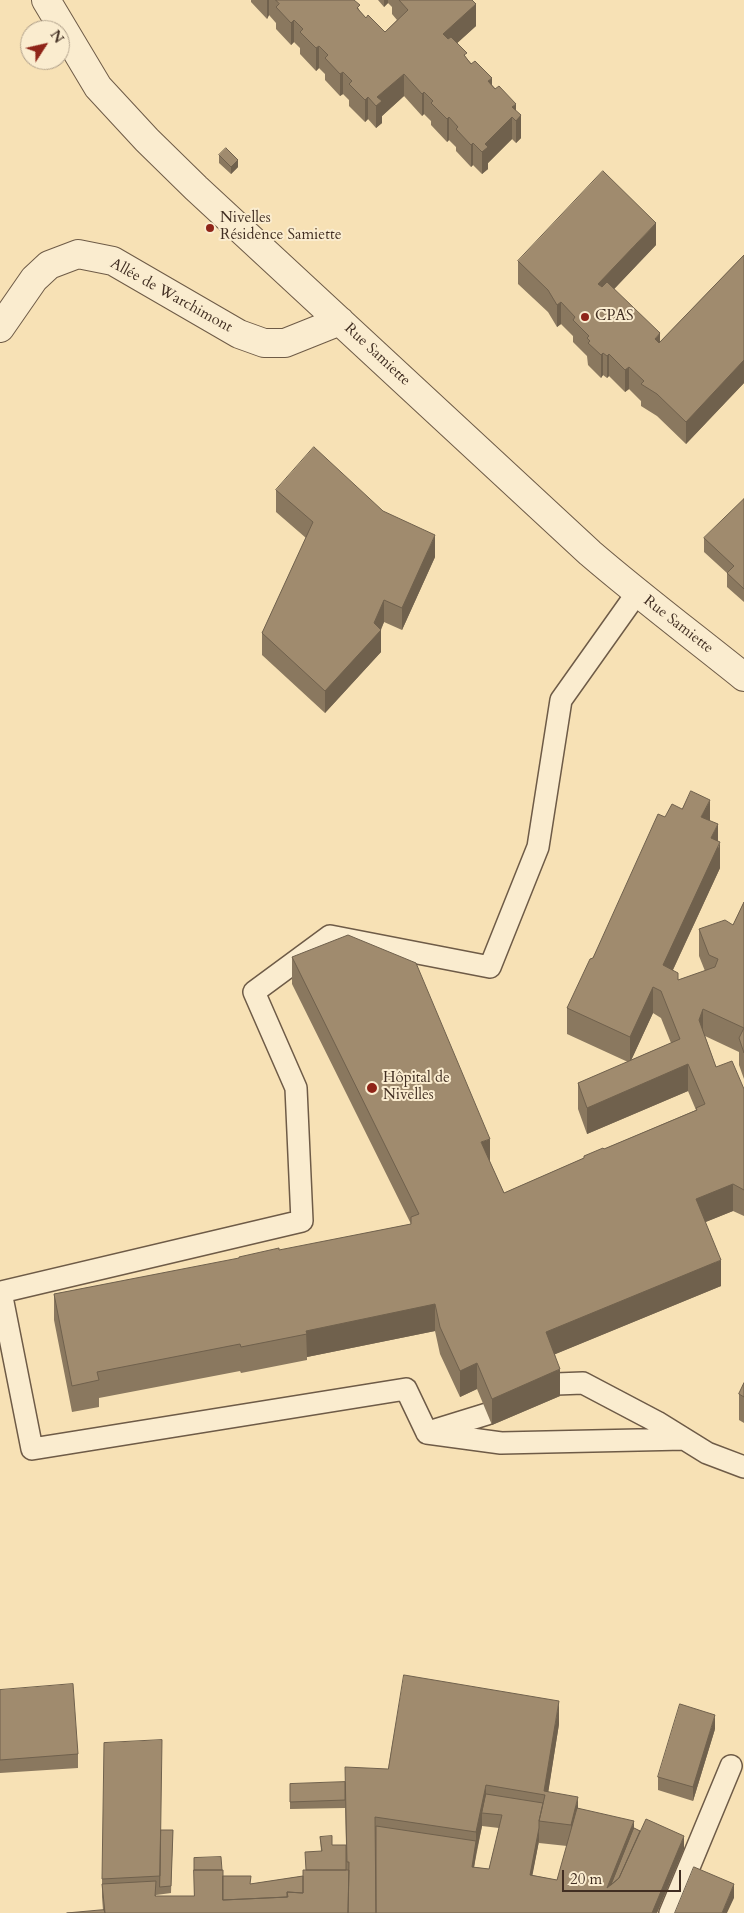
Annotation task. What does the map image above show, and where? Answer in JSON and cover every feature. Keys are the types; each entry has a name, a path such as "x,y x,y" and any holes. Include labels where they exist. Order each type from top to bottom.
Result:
{"street":[{"name":"Rue Samiette","path":"46,0 98,86 147,140 196,188 590,553 744,678"},
{"name":"Allée de Warchimont","path":"0,328 34,279 49,266 78,254 113,261 240,334 264,343 285,343 340,321"}],"lane":[{"path":"427,1433 406,1390 32,1449 1,1292 302,1221 296,1088 254,992 330,936 490,966 538,847 561,700 637,593"},
{"path":"556,1384 583,1383 657,1422 707,1453 744,1467"},
{"path":"427,1433 487,1414"},
{"path":"427,1433 501,1443 684,1439"},
{"path":"670,1913 732,1766"}],"building":[{"path":"276,0 354,0 360,5 357,8 366,18 368,15 385,32 408,10 399,0 472,0 476,4 443,34 448,39 451,37 467,53 464,55 471,64 475,61 492,78 488,81 495,89 499,86 516,104 512,107 521,115 516,121 512,117 485,144 488,147 482,152 473,143 471,145 456,129 458,127 449,117 447,119 431,103 433,101 424,92 422,94 404,74 377,97 382,101 376,106 368,97 365,100 349,84 352,81 343,72 340,74 325,58 328,55 319,46 316,48 300,32 303,29 294,20 291,23 276,7 279,4"},
{"path":"226,148 238,160 231,167 219,155"},
{"name":"CPAS","path":"603,171 656,223 598,284 602,287 607,282 660,333 655,339 659,343 744,255 744,360 686,422 657,394 641,384 644,381 629,367 625,370 609,354 607,356 603,353 601,355 588,343 590,341 587,338 589,336 573,320 575,317 561,302 557,305 548,290 518,261"},
{"path":"314,447 383,511 435,535 402,608 384,600 374,623 381,630 325,691 262,633 313,522 276,490"},
{"path":"744,499 744,589 727,573 734,566 704,538"},
{"path":"691,791 710,800 701,817 718,824 711,838 720,842 663,965 678,973 678,980 715,967 718,959 709,955 699,929 725,920 733,925 744,902 744,1028 703,1009 699,1020 716,1067 732,1061 744,1089 744,1190 733,1184 696,1199 721,1260 546,1332 560,1369 492,1399 477,1363 460,1371 440,1327 435,1304 306,1331 307,1334 241,1347 240,1344 97,1372 99,1380 72,1386 54,1294 239,1258 279,1248 279,1250 411,1224 411,1217 419,1214 292,957 348,935 416,963 490,1139 481,1142 504,1193 584,1158 584,1156 697,1110 696,1108 705,1104 688,1064 587,1108 578,1083 680,1039 661,991 653,987 630,1037 567,1008 590,959 593,958 658,814 665,817 672,804 682,809"},
{"path":"744,1028 744,1053 739,1038"},
{"path":"744,1383 744,1397 739,1394"},
{"path":"404,1675 559,1701 544,1791 578,1797 571,1825 539,1821 545,1795 486,1785 476,1832 375,1817 376,1913 348,1913 349,1862 347,1862 345,1767 388,1769"},
{"path":"73,1684 78,1754 0,1760 0,1690"},
{"path":"680,1704 715,1715 693,1787 658,1777"},
{"path":"162,1740 160,1876 102,1879 104,1743"},
{"path":"345,1782 345,1800 290,1802 290,1784"},
{"path":"486,1794 543,1803 530,1875 557,1880 577,1808 634,1821 607,1888 619,1878 646,1819 684,1836 652,1913 376,1913 376,1826 476,1841 472,1867 489,1869 502,1815 482,1813"},
{"path":"634,1828 640,1831 619,1878 611,1885"},
{"path":"161,1830 173,1830 171,1886 160,1887"},
{"path":"332,1836 332,1845 346,1845 346,1870 306,1870 305,1852 322,1851 320,1837"},
{"path":"221,1857 222,1870 194,1870 194,1858"},
{"path":"694,1867 734,1884 722,1913 675,1913"},
{"path":"194,1870 223,1870 223,1900 288,1897 287,1892 303,1893 303,1870 349,1870 348,1913 105,1913 102,1884 156,1881 155,1896 194,1896"},
{"path":"223,1876 251,1876 250,1884 303,1876 303,1893 287,1892 287,1897 223,1900"},
{"path":"104,1910 105,1913 67,1913"}],"place":[{"name":"Nivelles Résidence Samiette","path":"210,228"},
{"name":"CPAS","path":"585,317"},
{"name":"Hôpital de Nivelles","path":"372,1088"}]}
